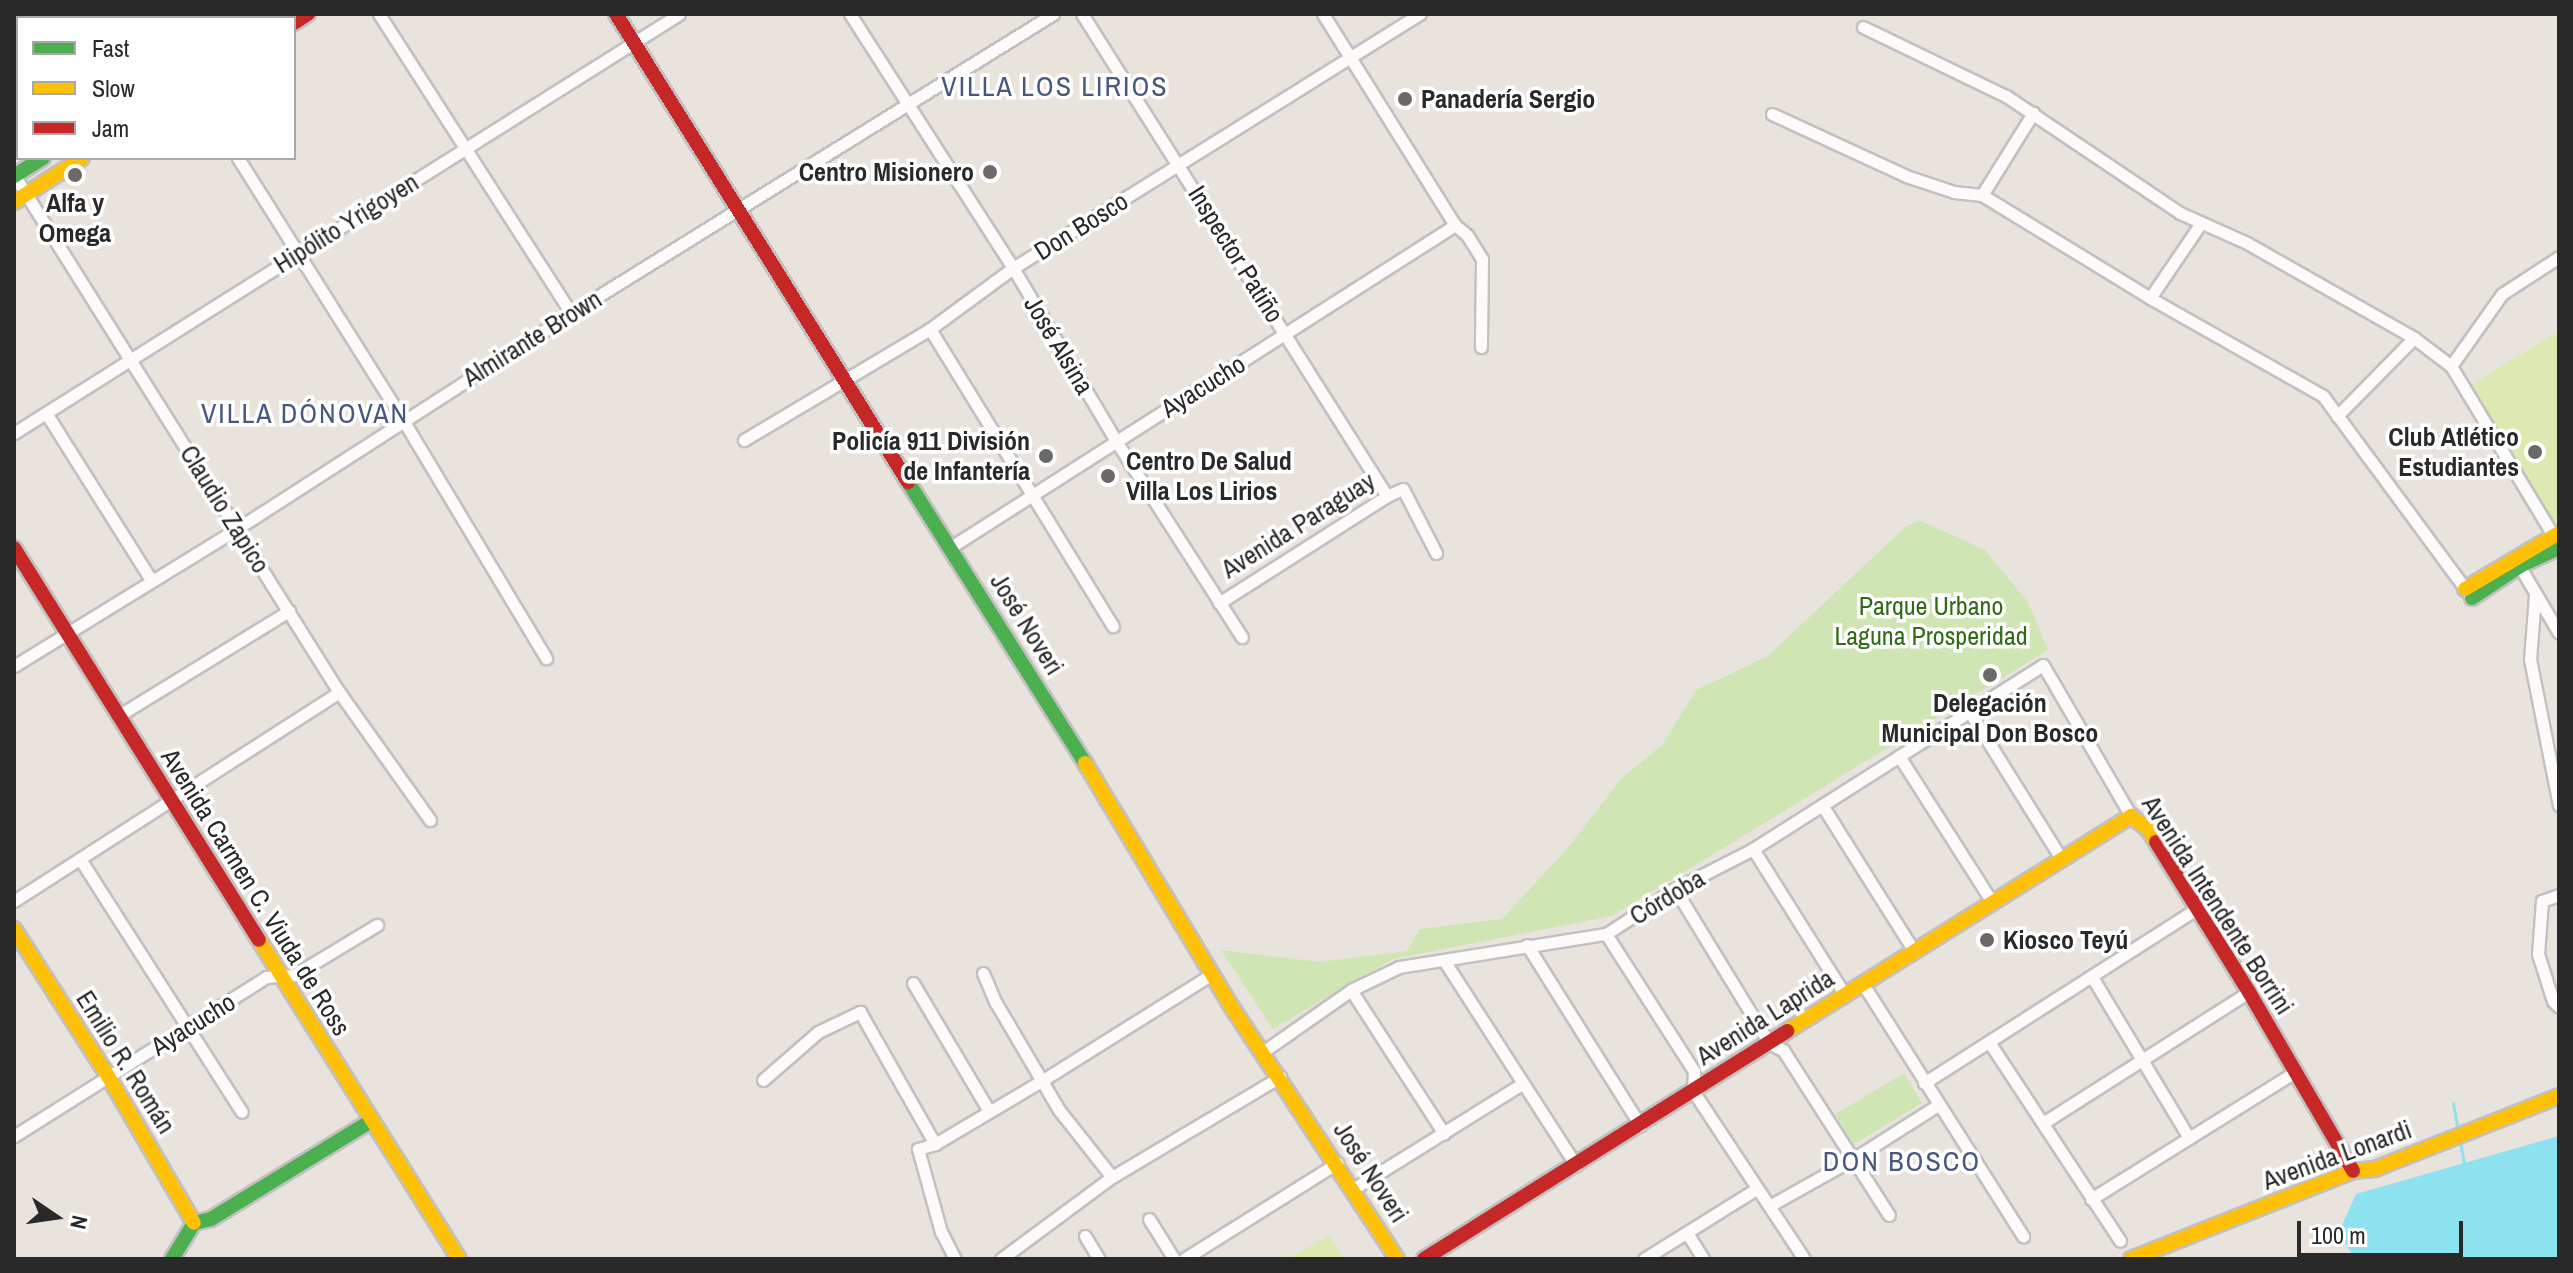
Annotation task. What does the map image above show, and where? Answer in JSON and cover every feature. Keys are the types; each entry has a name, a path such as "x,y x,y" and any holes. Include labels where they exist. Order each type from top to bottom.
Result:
{"street":[{"path":"379,14 571,313"},
{"name":"José Noveri","path":"616,14 843,382 951,547 1212,974 1397,1259"},
{"name":"Hipólito Yrigoyen","path":"14,433 679,14"},
{"name":"José Alsina","path":"850,14 1013,268 1116,441 1242,637"},
{"name":"Almirante Brown","path":"14,666 238,528 571,313 1053,14"},
{"name":"Inspector Patiño","path":"1082,14 1180,164 1387,496"},
{"path":"1323,14 1455,225 1467,235 1482,259 1481,347"},
{"name":"Don Bosco","path":"744,440 930,329 1013,268 1420,14"},
{"path":"1772,114 1906,176 1954,192 1982,195 2150,298 2323,396 2469,594 2557,540 2451,366 2414,338 2247,243 2180,213 2006,96 1863,27"},
{"path":"1982,195 2033,113"},
{"path":"14,176 40,160"},
{"path":"20,198 79,160"},
{"path":"239,160 403,420 546,658"},
{"name":"Claudio Zapico","path":"14,176 20,198 130,359 339,692 430,820"},
{"path":"2150,298 2201,223"},
{"name":"Ayacucho","path":"951,547 1455,225"},
{"path":"2451,366 2502,294 2559,257"},
{"path":"930,329 1034,493 1113,626"},
{"path":"2337,416 2414,338"},
{"path":"46,413 151,580"},
{"name":"Avenida Paraguay","path":"1219,603 1387,496 1403,489 1436,553"},
{"name":"Avenida Carmen C. Viuda de Ross","path":"14,548 459,1259"},
{"path":"2517,562 2559,633"},
{"path":"2535,596 2530,659 2559,805"},
{"path":"118,716 289,611"},
{"name":"Córdoba","path":"1264,1051 1351,990 1399,967 1606,934 1675,889 1753,849 2043,665"},
{"name":"Avenida Intendente Borrini","path":"2043,665 2131,816 2147,828 2195,910 2249,992 2353,1171"},
{"path":"14,901 339,692"},
{"path":"1969,711 2061,858"},
{"path":"1899,756 1992,902"},
{"path":"1822,805 1914,951"},
{"name":"Avenida Laprida","path":"1424,1259 2131,816"},
{"path":"1753,849 1845,995"},
{"path":"80,859 242,1112"},
{"path":"1675,889 1769,1043 1783,1050 1889,1215"},
{"path":"2559,895 2542,901 2538,954 2553,1001 2559,1007"},
{"path":"1924,1083 2195,910"},
{"name":"Ayacucho","path":"14,1136 266,977 294,975 377,925"},
{"name":"Emilio R. Román","path":"14,929 108,1076 194,1223"},
{"path":"1606,934 1694,1071 1693,1091 1804,1259"},
{"path":"1527,945 1640,1125"},
{"path":"1445,962 1576,1165"},
{"path":"983,973 996,1003 1059,1110 1112,1177"},
{"path":"955,1259 941,1232 918,1149 935,1144 1043,1080 1212,974"},
{"path":"2092,977 2189,1138"},
{"path":"913,983 989,1111"},
{"path":"1863,984 2023,1236"},
{"path":"1351,990 1444,1134"},
{"path":"2043,1123 2249,992"},
{"path":"763,1080 818,1032 860,1012 935,1144"},
{"path":"1989,1042 2120,1241"},
{"path":"2091,1199 2295,1072"},
{"path":"1007,1257 1112,1177 1280,1077"},
{"path":"1353,1189 1523,1083"},
{"name":"Avenida Lonardi","path":"2131,1259 2353,1171 2375,1169 2559,1096"},
{"path":"1771,1205 1853,1159 1938,1105"},
{"path":"172,1259 194,1223 211,1219 371,1121"},
{"path":"1184,1259 1337,1163"},
{"path":"1644,1259 1756,1189"},
{"path":"1149,1219 1174,1259"},
{"path":"1687,1233 1703,1259"},
{"path":"1085,1236 1099,1259"}],"green space":[{"path":"14,14 93,14 16,16 14,93"},
{"name":"Club Atlético Estudiantes","path":"2559,331 2559,518 2554,521 2471,385"},
{"name":"Parque Urbano Laguna Prosperidad","path":"1919,520 1985,550 2028,602 2048,650 1612,916 1393,959 1273,1029 1221,950 1319,962 1407,951 1420,929 1502,919 1567,849 1621,779 1663,744 1696,690 1768,656 1904,528"},
{"path":"1904,1073 1922,1103 1853,1144 1835,1114"},
{"path":"1328,1236 1344,1259 1288,1259"}],"water":[{"path":"2559,1136 2559,1259 2356,1259 2338,1234 2356,1194"}],"waterway":[{"path":"2453,1103 2458,1131"},
{"path":"2460,1142 2464,1163"}],"traffic: fast":[{"path":"14,176 40,160"},
{"path":"908,482 1085,763"},
{"path":"2472,598 2520,566 2559,548"},
{"path":"172,1259 194,1223 211,1219 371,1121"}],"traffic: slow":[{"path":"14,202 79,160"},
{"path":"2465,589 2559,533"},
{"path":"1085,763 1233,1009 1397,1259"},
{"path":"1787,1031 2131,816 2147,828 2156,842"},
{"path":"14,929 108,1076 194,1223"},
{"path":"259,940 459,1259"},
{"path":"2131,1259 2353,1171 2375,1169 2559,1096"}],"traffic: jam":[{"path":"296,22 308,14"},
{"path":"616,14 908,482"},
{"path":"14,548 259,940"},
{"path":"2156,842 2249,992 2353,1171"},
{"path":"1424,1259 1787,1031"}],"place":[{"name":"Panadería Sergio","path":"1405,99"},
{"name":"Centro Misionero","path":"990,172"},
{"name":"Alfa y Omega","path":"75,175"},
{"name":"Club Atlético Estudiantes","path":"2535,452"},
{"name":"Policía 911 División de Infantería","path":"1046,456"},
{"name":"Centro De Salud Villa Los Lirios","path":"1108,476"},
{"name":"Delegación Municipal Don Bosco","path":"1990,675"},
{"name":"Kiosco Teyú","path":"1987,940"}],"district":[{"name":"VILLA LOS LIRIOS","path":"1055,86"},
{"name":"VILLA DÓNOVAN","path":"305,413"},
{"name":"DON BOSCO","path":"1902,1161"}]}
